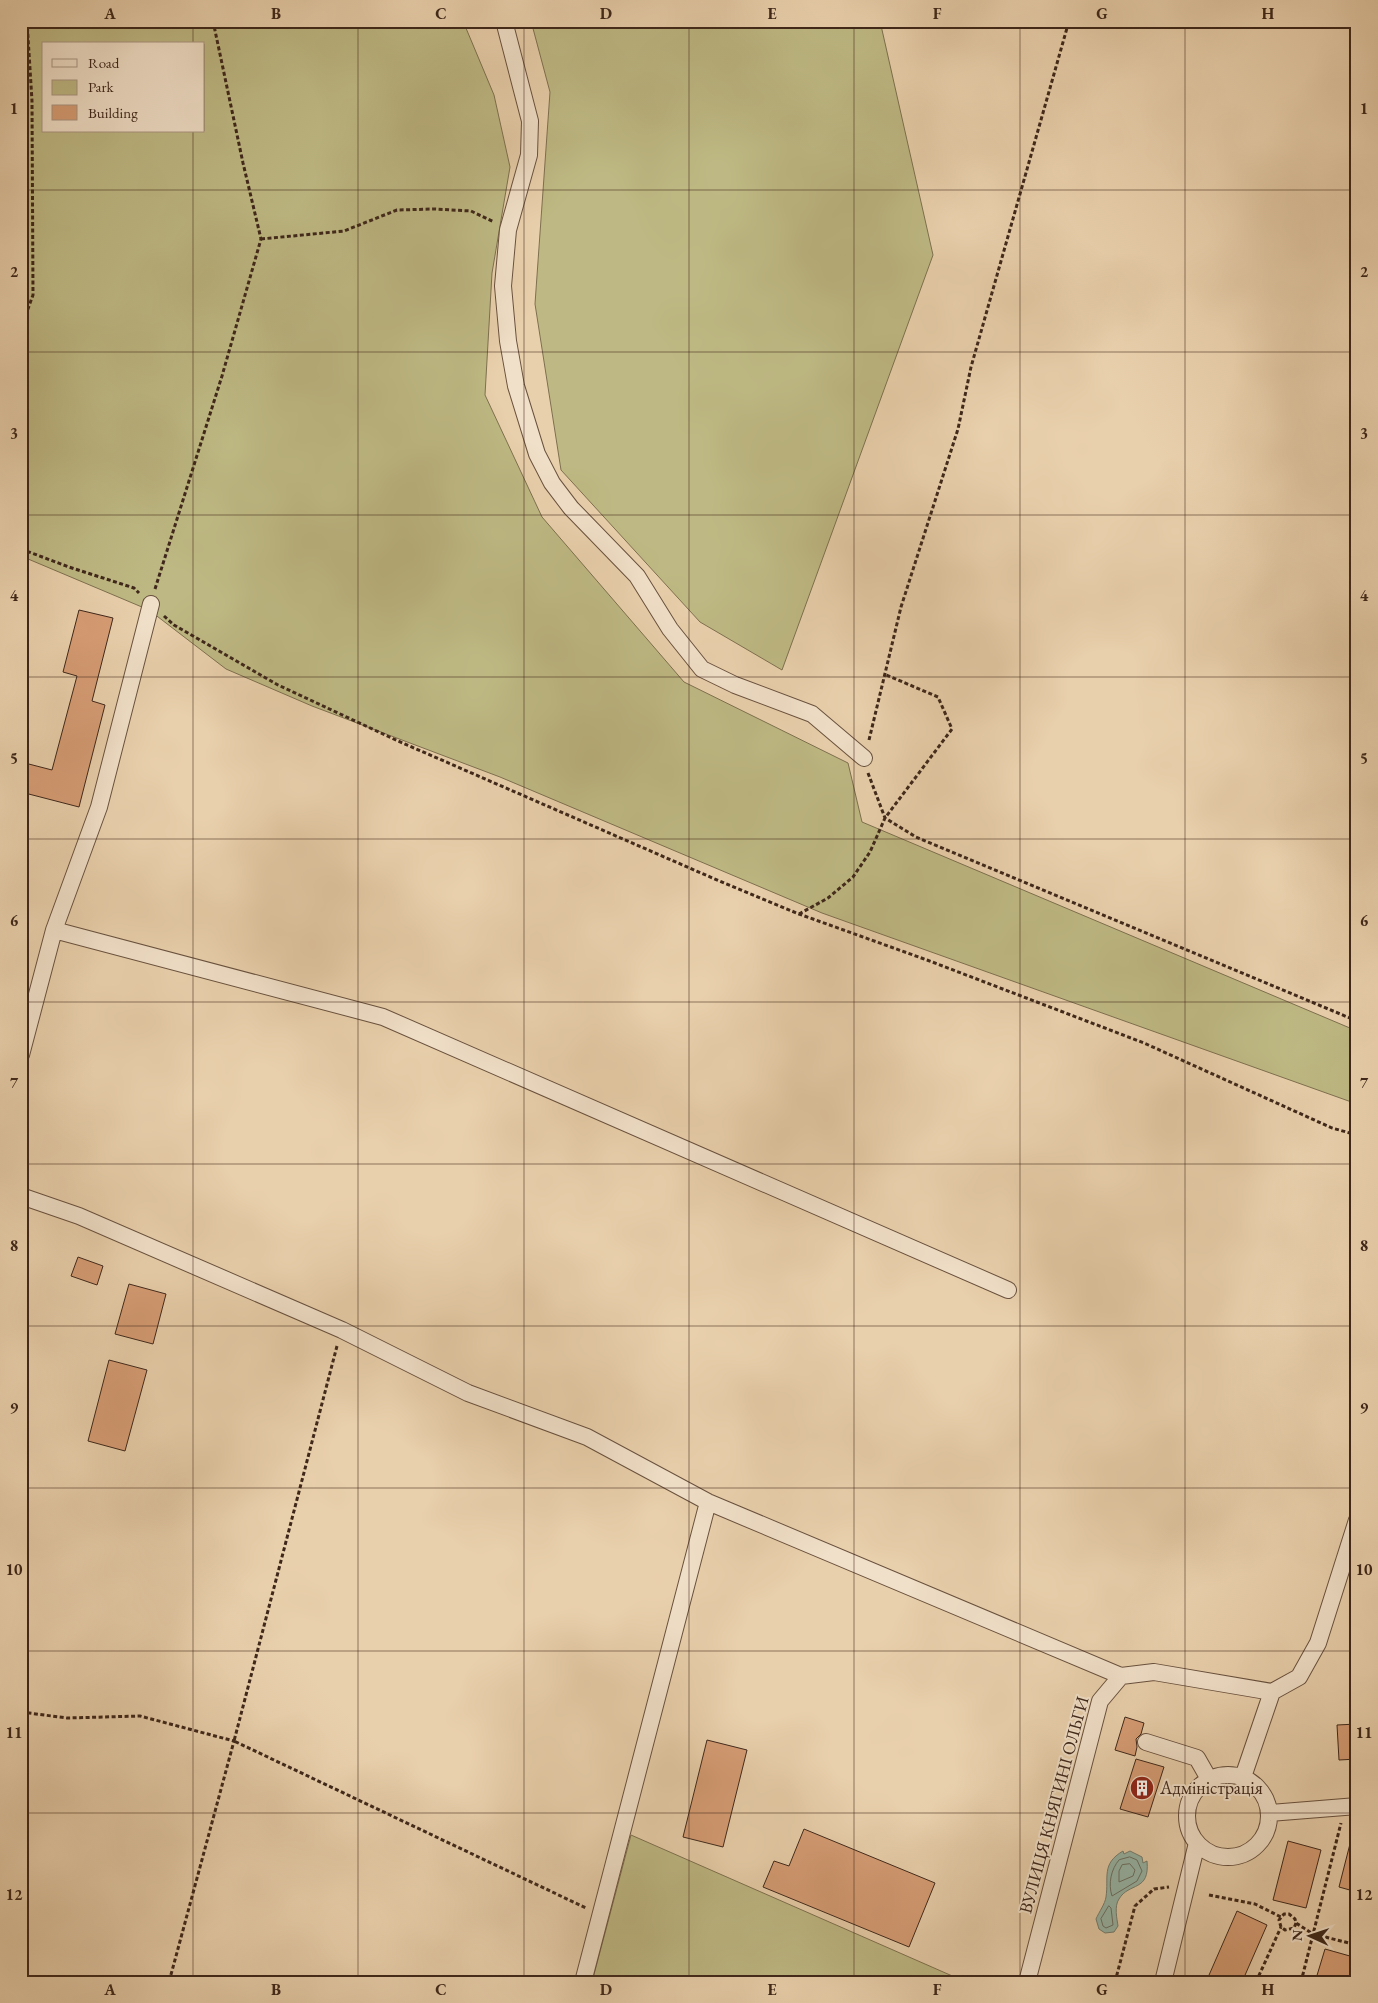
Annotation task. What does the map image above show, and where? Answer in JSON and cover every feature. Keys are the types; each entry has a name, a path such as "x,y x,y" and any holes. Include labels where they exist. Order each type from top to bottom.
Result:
{"street":[{"path":"504,21 530,121 529,155 508,230 503,286 516,386 537,454 552,484 571,508 637,576 670,629 702,669 735,685 812,714 864,758"},
{"path":"21,1055 54,930 99,807 151,604"},
{"path":"54,930 383,1017 1008,1290"},
{"path":"21,1196 79,1216 342,1330 468,1394 587,1437 708,1502 1121,1676 1154,1672 1272,1692 1299,1677 1318,1643 1356,1528"},
{"path":"583,1982 708,1502"},
{"name":"ВУЛИЦЯ КНЯГИНІ ОЛЬГИ","path":"1028,1982 1100,1701 1121,1676"},
{"path":"1243,1777 1272,1692"},
{"path":"1146,1742 1197,1758 1209,1779"},
{"path":"1223,1775 1243,1777 1253,1783 1261,1792 1266,1802 1268,1825 1263,1836 1247,1852 1236,1856 1224,1857 1205,1850 1197,1843 1188,1825 1188,1804 1198,1788 1209,1779 1223,1775"},
{"path":"1268,1813 1357,1806"},
{"path":"1162,1982 1197,1843"}],"path":[{"path":"21,328 33,294 32,101 27,21"},
{"path":"151,604 222,376 261,239 213,21"},
{"path":"1069,21 971,368 958,429 901,607 864,758 885,818 916,837 1357,1021"},
{"path":"261,239 344,231 397,210 471,211 508,230"},
{"path":"21,548 69,567 134,588 174,625 278,685 398,742 799,914 927,960 1144,1043 1332,1128 1357,1135"},
{"path":"799,914 828,898 853,877 870,852 885,818 952,729 938,698 884,674"},
{"path":"169,1982 342,1330"},
{"path":"21,1712 67,1718 140,1716 234,1741 600,1915"},
{"path":"1301,1982 1342,1818"},
{"path":"1115,1982 1135,1906 1154,1888 1176,1886"},
{"path":"1210,1895 1255,1904 1281,1916 1284,1914 1293,1915 1296,1923 1313,1934 1357,1945"},
{"path":"1256,1982 1281,1927 1279,1924 1281,1916"},
{"path":"1281,1927 1289,1930 1296,1923"}],"green space":[{"path":"21,21 463,21 494,95 510,167 492,273 485,395 542,517 684,682 848,763 862,822 1357,1031 1357,1104 822,913 500,777 312,706 226,669 149,610 21,556"},
{"path":"531,21 880,21 933,255 782,670 700,622 561,470 535,304 550,92"},
{"path":"631,1835 966,1982 592,1982"}],"water":[{"path":"1123,1851 1124,1854 1130,1851 1142,1857 1143,1863 1147,1861 1147,1871 1142,1882 1128,1890 1119,1899 1116,1909 1118,1926 1114,1932 1105,1933 1099,1929 1096,1919 1105,1900 1107,1871 1111,1861"}],"building":[{"path":"79,610 113,618 92,701 105,705 79,807 21,792 21,762 52,770 77,676 63,672"},
{"path":"78,1257 103,1266 97,1285 71,1276"},
{"path":"129,1284 166,1294 153,1344 115,1334"},
{"path":"109,1360 147,1370 125,1451 88,1441"},
{"path":"1125,1717 1144,1723 1141,1734 1136,1739 1135,1756 1115,1750"},
{"path":"1357,1724 1357,1759 1339,1760 1337,1725"},
{"path":"707,1740 747,1750 723,1847 683,1837"},
{"name":"Адміністрація","path":"1136,1759 1164,1767 1148,1817 1120,1809"},
{"path":"804,1829 935,1883 909,1947 763,1887 774,1861 789,1866"},
{"path":"1352,1836 1357,1836 1357,1892 1339,1887"},
{"path":"1288,1841 1321,1850 1306,1908 1273,1900"},
{"path":"1237,1911 1267,1925 1242,1982 1206,1982"},
{"path":"1325,1949 1357,1958 1350,1982 1315,1982"}],"place":[{"name":"Адміністрація","path":"1142,1788"}]}
